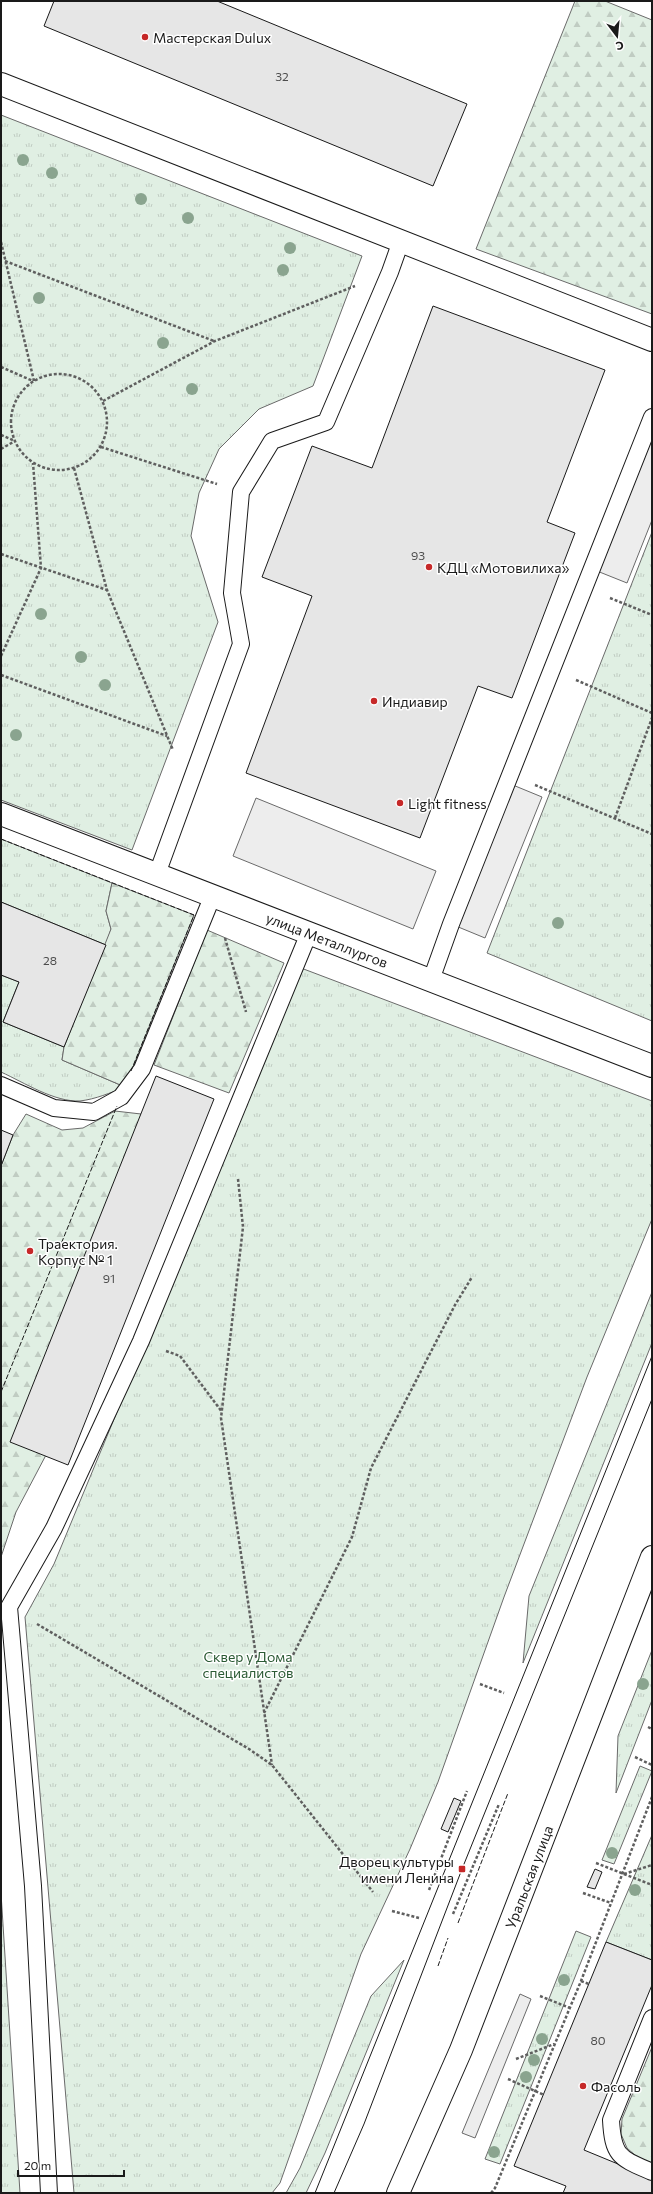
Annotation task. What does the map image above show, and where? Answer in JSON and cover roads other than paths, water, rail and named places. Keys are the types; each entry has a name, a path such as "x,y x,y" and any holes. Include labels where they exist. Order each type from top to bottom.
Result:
{"street":[{"path":"1,84 652,340"},
{"name":"улица Металлургов","path":"1,814 652,1066"},
{"name":"Уральская улица","path":"398,2193 461,2050 652,1557"}],"lane":[{"path":"157,874 187,788 241,644 232,593 241,492 272,441 326,422 390,272 401,241"},
{"path":"431,980 652,417"},
{"path":"1,1085 54,1108 94,1112 121,1097 142,1069 213,896"},
{"path":"49,2193 32,1886 9,1607 54,1528 141,1341 309,933"},
{"path":"652,2018 611,2120 612,2138 617,2153 626,2161 652,2172"}],"tram line":[{"path":"315,2193 652,1356"},
{"path":"334,2193 364,2124 462,1869 652,1399"}],"place":[{"name":"Мастерская Dulux","path":"145,37"},
{"name":"КДЦ «Мотовилиха»","path":"429,567"},
{"name":"Индиавир","path":"374,701"},
{"name":"Light fitness","path":"400,803"},
{"name":"Траектория. Корпус № 1","path":"30,1251"},
{"name":"Дворец культуры имени Ленина","path":"462,1869"},
{"name":"Фасоль","path":"583,2086"}],"park label":[{"name":"Сквер у Дома специалистов","path":"248,1664"}]}
